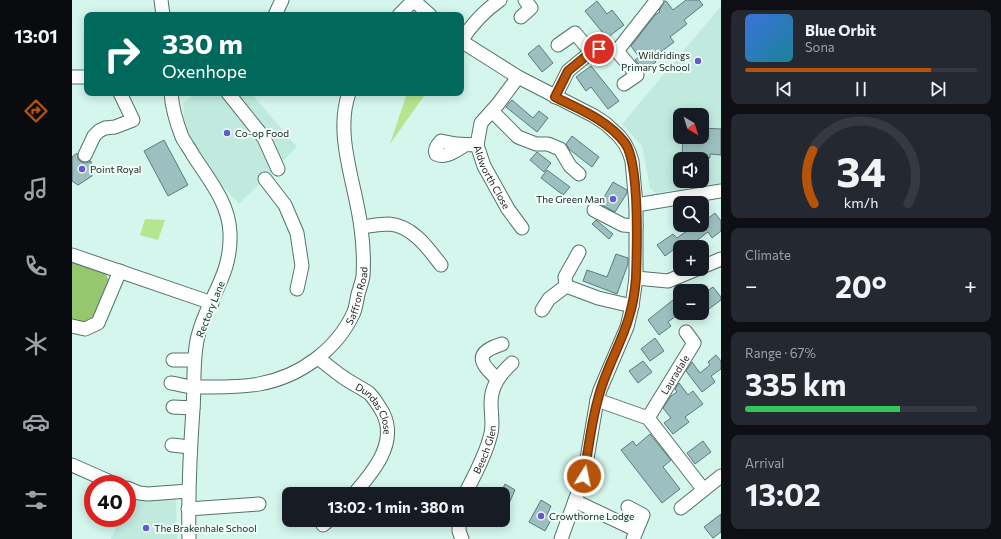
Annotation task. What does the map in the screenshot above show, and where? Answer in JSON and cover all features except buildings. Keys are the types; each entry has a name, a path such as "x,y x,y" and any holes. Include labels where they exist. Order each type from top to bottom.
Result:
{"street":[{"path":"162,0 163,12"},
{"path":"276,12 282,0"},
{"path":"403,12 413,0 427,12"},
{"path":"464,36 469,28 482,14 500,0"},
{"path":"521,17 531,8 525,0"},
{"path":"617,51 657,0"},
{"path":"558,45 575,33 591,52"},
{"path":"464,43 518,77 594,116 606,124 625,144 632,161 636,205 636,278 632,306 626,326 606,373 597,400 584,476 561,539"},
{"path":"555,97 568,71 591,52 606,46 617,51 636,75 624,84"},
{"path":"72,77 84,77"},
{"name":"Aldworth Close","path":"516,225 494,181 471,145 481,123 518,77"},
{"path":"85,156 94,136 98,131 105,128 115,127 133,120 121,96"},
{"name":"Rectory Lane","path":"172,96 182,138 224,203 230,240 228,260 198,337 194,360 194,408 188,491 189,539"},
{"path":"230,96 264,138 278,169"},
{"name":"Saffron Road","path":"171,383 194,387 246,386 265,383 286,376 318,358 336,340 354,311 362,277 361,227 343,132 348,96"},
{"path":"492,111 518,137 536,144 548,144 560,149 570,166 579,174"},
{"path":"265,179 285,204 296,233 302,266 297,289"},
{"path":"636,205 721,191"},
{"path":"594,210 623,224 636,226"},
{"path":"361,227 389,224 407,230 422,241 441,265"},
{"path":"566,286 565,277 579,252"},
{"path":"72,255 212,302"},
{"path":"709,264 721,259"},
{"path":"72,326 85,329 98,323 120,271"},
{"path":"636,278 668,281 680,276"},
{"path":"566,286 598,298 632,306"},
{"path":"542,310 549,299 566,286"},
{"name":"Lauradale","path":"648,418 694,343 686,332"},
{"path":"502,344 485,352 482,358 482,363 497,379 512,363"},
{"name":"Dundas Close","path":"318,358 369,394 378,404 387,421 388,438 383,454 360,487"},
{"path":"173,360 194,360"},
{"name":"Beech Glen","path":"468,487 481,462 490,437 493,422 491,401 497,379"},
{"path":"597,400 648,418 703,489"},
{"path":"173,407 194,408"},
{"path":"172,446 190,447"},
{"path":"72,465 95,475"},
{"path":"681,508 721,476"},
{"path":"136,492 148,494 188,491"},
{"path":"575,501 634,534 642,515 628,507"},
{"path":"188,509 259,504"},
{"path":"459,527 462,539"}],"shaded area":[{"name":"Wildridings Primary School","path":"721,6 721,183 709,185 709,152 673,152 673,188 688,188 656,193 650,188 642,146 622,124"},
{"path":"192,96 254,96 297,147 239,204 213,175 185,137 183,103"},
{"name":"The Brakenhale School","path":"176,499 177,539 111,539 116,527 136,527 136,500"}],"green space":[{"path":"406,96 424,96 390,144"},
{"path":"145,219 165,220 158,240 140,235"},
{"path":"72,260 106,274 110,283 96,322 72,324"}],"place":[{"name":"Wildridings Primary School","path":"698,61"},
{"name":"Co-op Food","path":"227,133"},
{"name":"Point Royal","path":"82,169"},
{"name":"The Green Man","path":"613,199"},
{"name":"Crowthorne Lodge","path":"541,516"},
{"name":"The Brakenhale School","path":"146,528"}],"route":[{"path":"584,476 597,400 606,373 621,341 626,326 632,306 636,278 636,205 630,152 619,136 606,124 594,116 555,97 568,71 591,52 599,49"}]}
